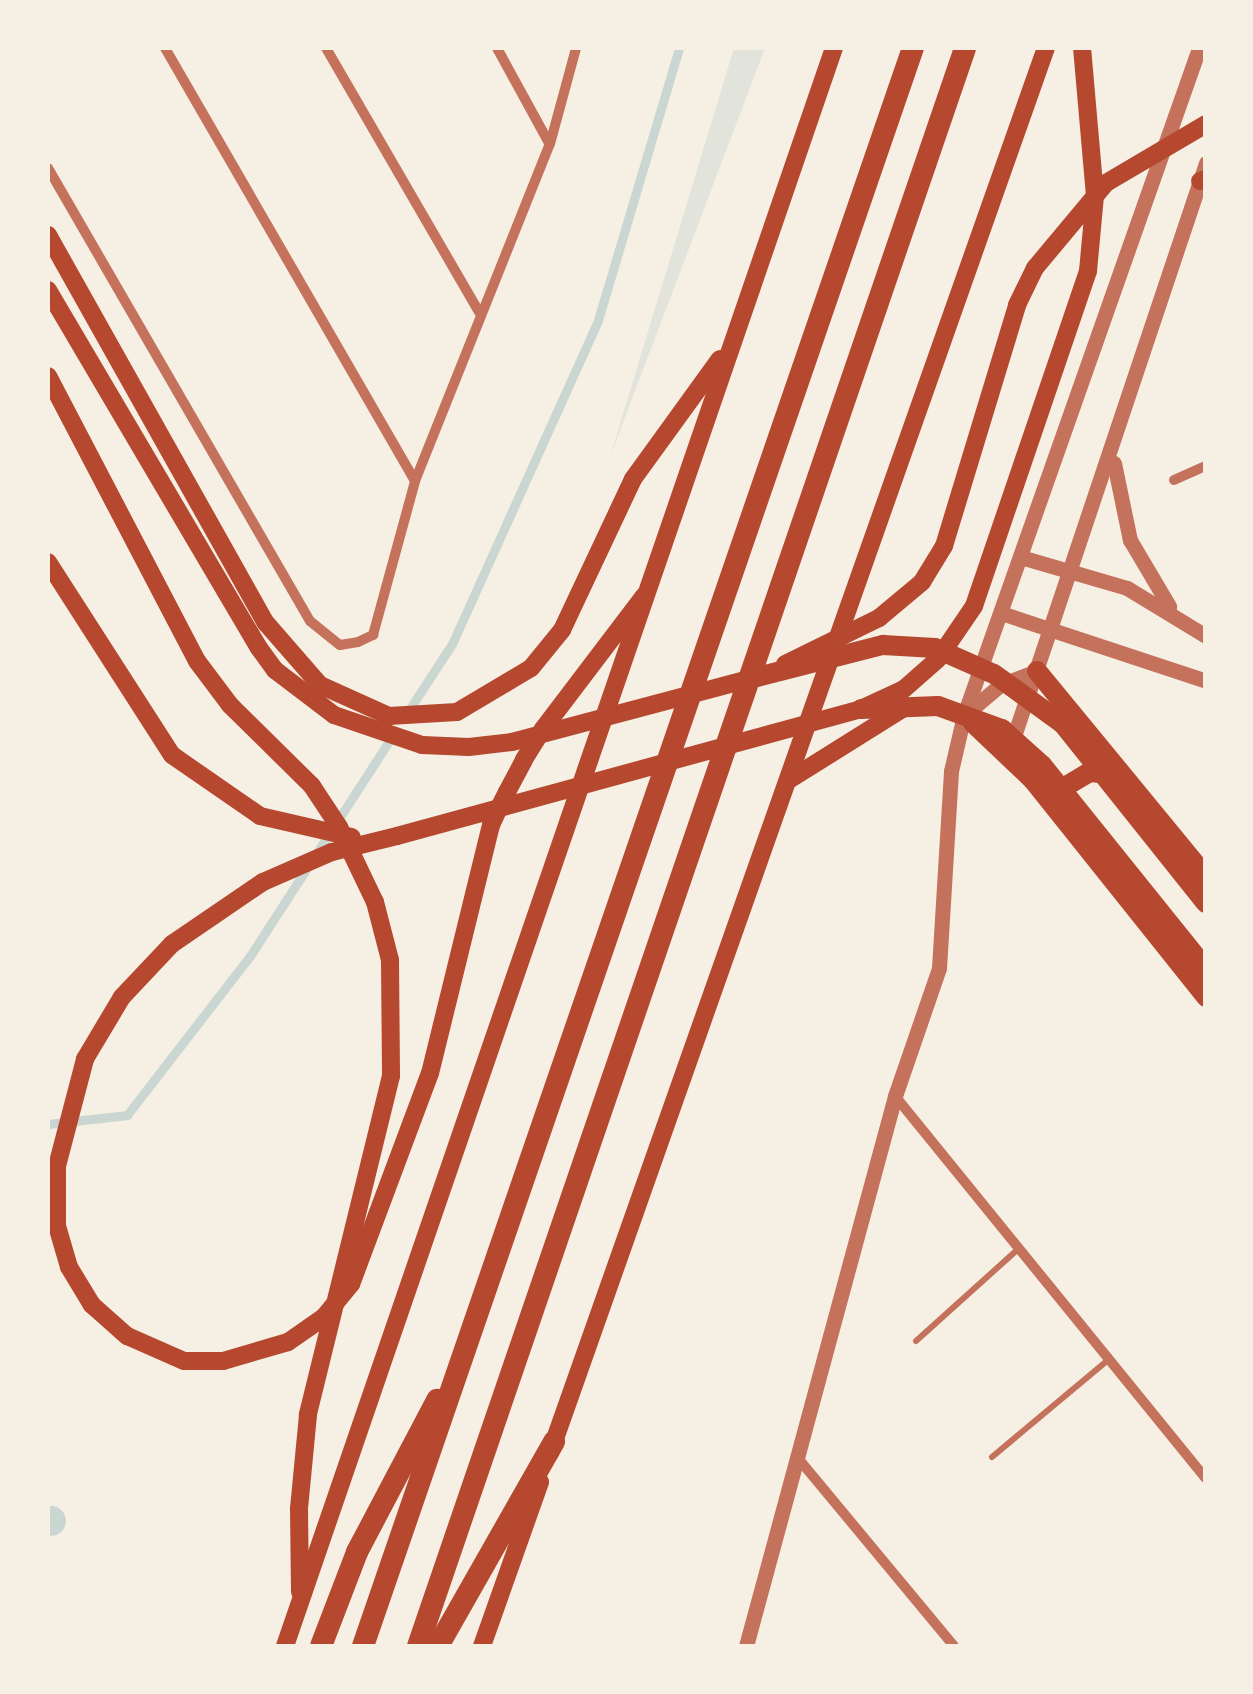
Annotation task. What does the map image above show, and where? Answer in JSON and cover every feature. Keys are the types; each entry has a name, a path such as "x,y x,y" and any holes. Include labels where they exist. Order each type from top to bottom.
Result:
{"highway":[{"path":"363,1646 913,48"},
{"path":"418,1646 965,48"},
{"path":"322,1646 384,1496 462,1358"},
{"path":"438,1646 554,1442"}],"main road":[{"path":"286,1646 834,48"},
{"path":"482,1646 1046,48"},
{"path":"861,709 922,675 974,606 1093,244 1082,48"},
{"path":"757,677 864,626 922,582 944,546 1016,305 1035,268 1106,183 1206,124"},
{"path":"48,235 266,624 302,669 355,706 430,718 511,684 562,630 618,504 732,342"},
{"path":"48,290 259,648 275,670 334,715 422,745 469,747 512,742 883,645 935,648 994,674 1063,724 1206,903"},
{"path":"48,376 197,660 230,705 312,786 353,851 380,916 394,991 385,1111 308,1414 299,1508 300,1602"},
{"path":"48,562 172,755 260,816 338,837 397,836"},
{"path":"644,596 543,728 498,808 430,1073 351,1284 324,1317 288,1342 224,1362 184,1361 128,1336 79,1286 57,1226 62,1129 86,1059 122,997 172,944 231,900 332,852 397,836 861,709 938,706 1002,730 1042,765 1206,969"},
{"path":"1037,671 1206,877"},
{"path":"788,780 891,713 917,706 964,716 1008,753 1206,997"},
{"path":"1062,816 1060,795 1090,772 1128,780"}],"street":[{"path":"165,48 415,481"},
{"path":"326,48 479,312"},
{"path":"496,48 550,144"},
{"path":"48,168 310,621 340,644 373,634 415,481 479,312 550,144 576,48"},
{"path":"746,1646 895,1096 939,968 951,772 964,716 1024,558 1199,48"},
{"path":"1008,753 1114,452 1204,174"},
{"path":"1114,452 1130,540 1179,617"},
{"path":"1174,480 1206,466"},
{"path":"1024,558 1126,588 1206,636"},
{"path":"1004,614 1206,681"},
{"path":"964,716 1000,685 1037,671"},
{"path":"895,1096 1206,1478"},
{"path":"797,1457 954,1646"}],"lane":[{"path":"916,1341 1019,1248"},
{"path":"992,1457 1108,1359"}],"shaded area":[{"path":"734,48 765,48 610,457"}],"waterway":[{"path":"407,713 452,644 598,320 679,48"},
{"path":"48,1124 127,1115 250,956 393,735"}]}
